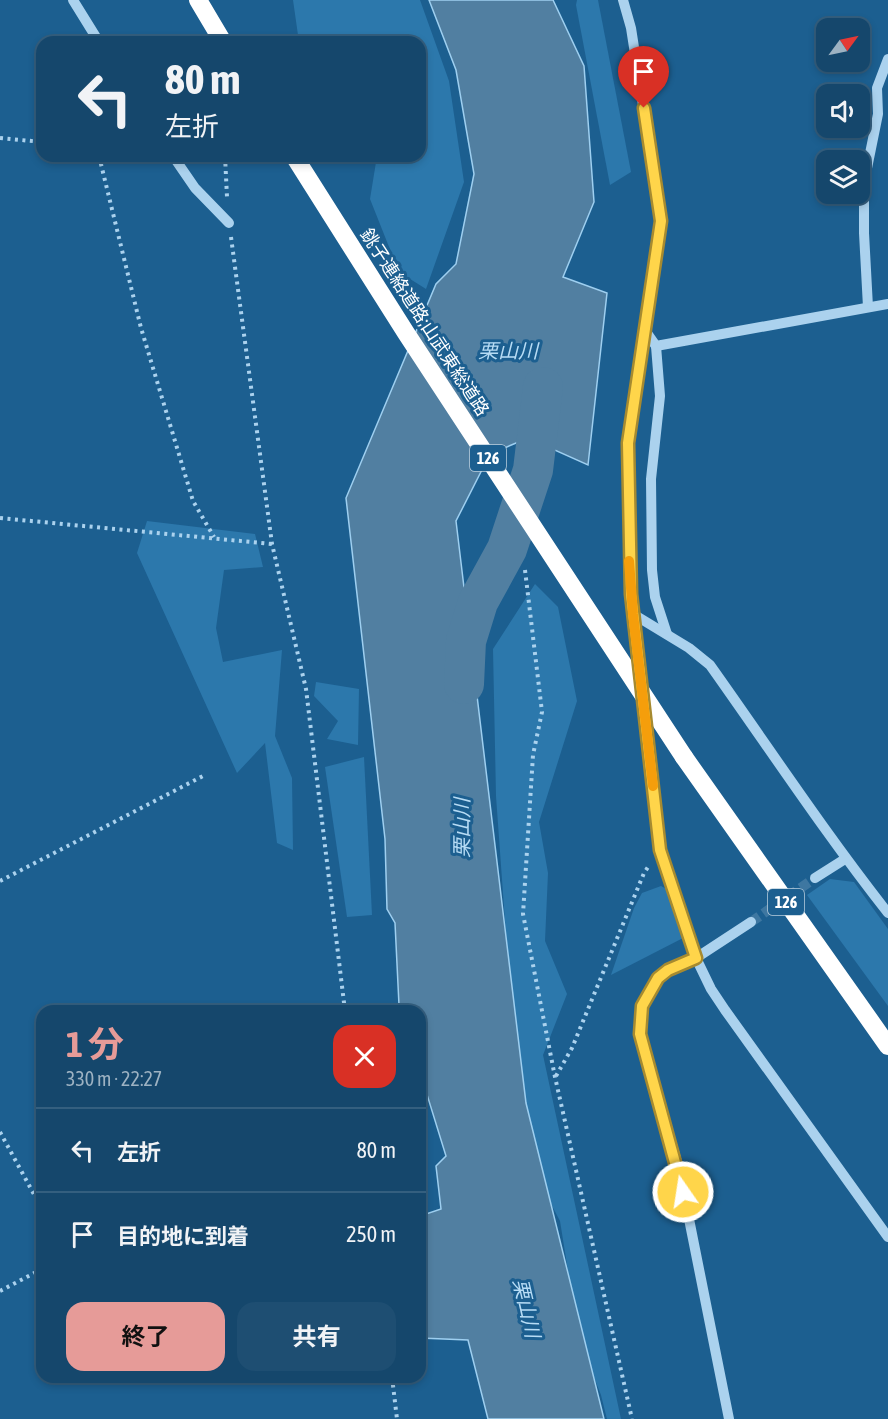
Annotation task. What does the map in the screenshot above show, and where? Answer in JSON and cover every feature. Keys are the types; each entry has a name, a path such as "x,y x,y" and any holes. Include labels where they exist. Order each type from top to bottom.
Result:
{"highway":[{"path":"198,0 219,36"},
{"name":"銚子連絡道路;山武東総道路","path":"298,162 419,353 684,757 888,1046"}],"street":[{"path":"73,0 95,36"},
{"path":"623,0 633,39 661,221 628,443 629,555 633,614 660,850 696,958 711,989 888,1237"},
{"path":"868,307 864,183 878,114 877,88 888,59"},
{"path":"177,162 195,189 229,223"},
{"path":"656,346 888,304"},
{"path":"644,329 656,346 660,396 651,479 652,570 655,597 667,634"},
{"path":"633,614 689,648 710,665 845,858 888,913"},
{"path":"815,878 845,858"},
{"path":"729,1419 678,1169 640,1034 642,1006 658,978 668,970 696,958 751,922"}],"path":[{"path":"0,138 36,141"},
{"path":"100,162 141,328 192,501 214,537"},
{"path":"225,162 229,223 272,544 306,689 344,1005"},
{"path":"0,518 272,544"},
{"path":"525,570 542,712 533,755 523,914 555,1077 632,1419"},
{"path":"0,881 203,776"},
{"path":"555,1077 572,1048 644,873 660,850"},
{"path":"0,1132 36,1198"},
{"path":"0,1291 36,1272"},
{"path":"393,1383 397,1419"}],"shaded area":[{"path":"293,0 420,0 449,81 464,182 426,289 399,272 370,199 376,162 426,162 426,36 298,36"},
{"path":"577,0 598,0 631,172 610,185 576,5"},
{"path":"147,521 255,534 263,567 224,570 216,628 223,662 282,650 275,736 292,778 293,850 277,843 265,743 237,773 137,553"},
{"path":"535,584 558,607 577,701 539,822 548,873 545,941 567,994 543,1055 621,1419 607,1419 601,1395 579,1339 560,1221 530,1164 515,1060 496,796 493,649"},
{"path":"316,682 359,689 358,745 327,739 338,721 314,696"},
{"path":"364,757 372,915 347,917 325,767"},
{"path":"830,879 854,882 888,929 888,1006 807,895"},
{"path":"661,886 670,891 685,937 611,975 634,908 642,893"}],"water":[{"name":"栗山川","path":"429,0 553,0 584,66 594,202 563,277 607,293 588,465 528,438 490,454 456,521 526,1103 604,1419 488,1419 468,1340 426,1338 426,1214 441,1209 436,1166 446,1156 426,1091 426,1005 399,1005 395,923 387,909 385,839 346,498 436,284 456,264 474,174 456,70"}],"waterway":[{"name":"栗山川","path":"464,684 466,641 478,602 507,549 533,470 543,387"}],"tunnel":[{"path":"751,922 815,878"}],"slow traffic":[{"path":"629,561 653,786"}],"route":[{"path":"644,108 661,221 628,443 631,594 660,850 696,958 668,970 658,978 642,1006 640,1034 683,1192"}]}
